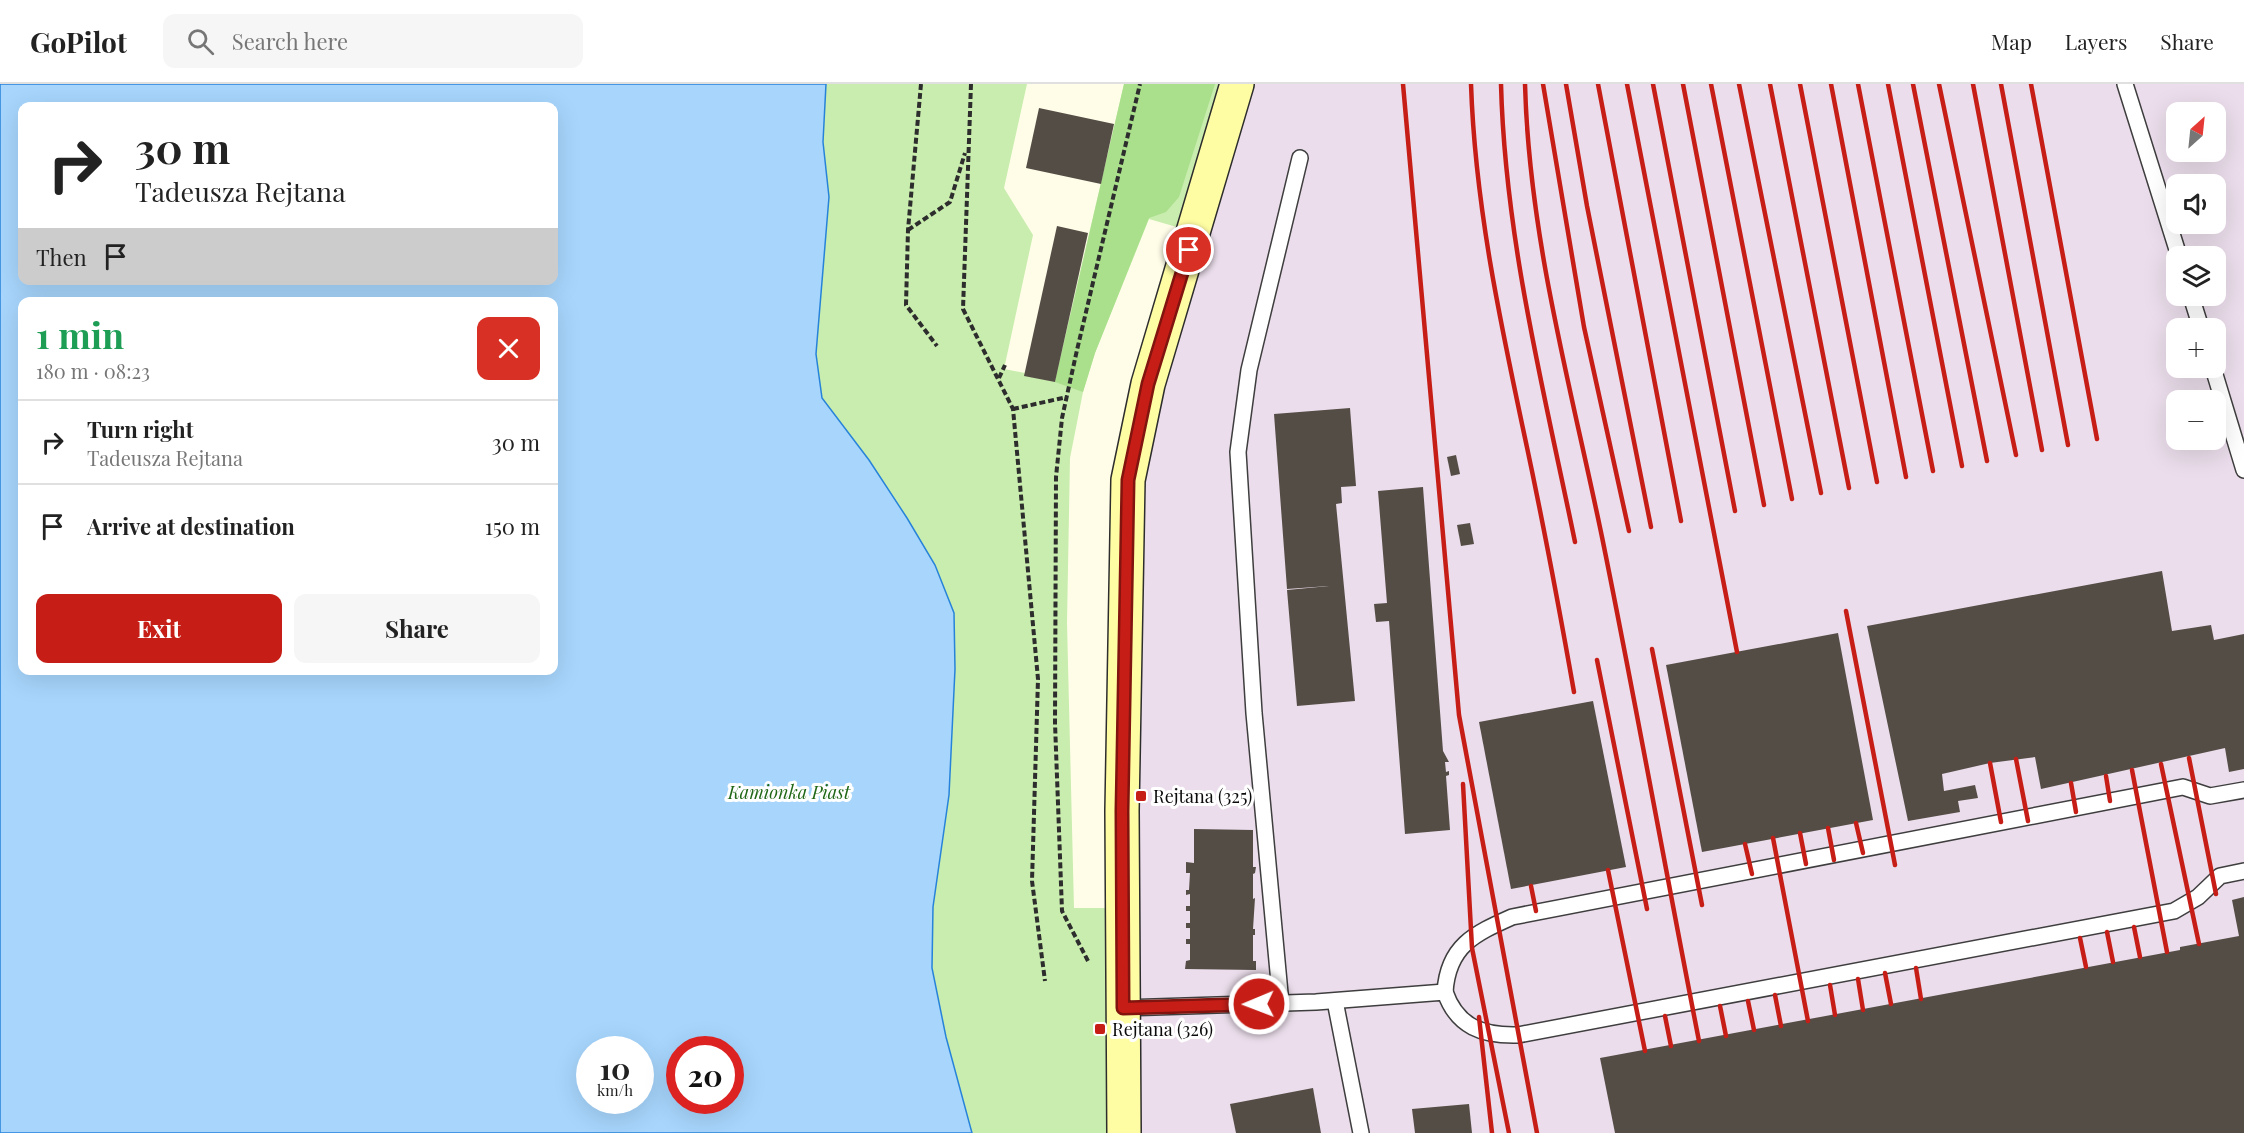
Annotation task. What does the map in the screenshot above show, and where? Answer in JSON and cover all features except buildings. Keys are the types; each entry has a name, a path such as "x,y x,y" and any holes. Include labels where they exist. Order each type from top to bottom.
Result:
{"street":[{"path":"1124,1133 1122,811 1128,480 1148,384 1237,84"}],"lane":[{"path":"2126,84 2175,246"},
{"path":"1281,1004 1253,701 1238,452 1249,370 1300,158"},
{"path":"2216,378 2244,470"},
{"path":"2244,789 2210,796 2183,787 1512,917 1472,937 1456,952 1446,976 1445,992 1451,1009 1471,1027 1490,1033 1518,1035 2174,911 2198,897 2220,876 2244,871"},
{"path":"1123,1008 1281,1004 1445,992"},
{"path":"1335,1001 1361,1133"}],"path":[{"path":"921,84 908,230 906,305 937,346"},
{"path":"971,84 963,309 1013,409 1038,679 1032,881 1046,981"},
{"path":"1088,972 1088,961 1062,911 1061,899 1055,723 1056,477 1067,396 1140,84"},
{"path":"908,230 950,202 968,146"},
{"path":"999,379 1005,365"},
{"path":"1013,409 1067,396"}],"shaded area":[{"path":"1237,84 2244,84 2244,1133 1124,1133 1128,480"}],"green space":[{"name":"Kamionka Piast","path":"0,84 1027,84 1004,188 1033,235 1004,369 1055,379 1124,84 1237,84 1194,232 1149,219 1095,353 1083,392 1070,458 1067,623 1074,908 1123,908 1125,1133 0,1133"},
{"path":"1124,84 1215,84 1179,197 1166,212 1149,218 1095,353 1083,392 1055,382"}],"water":[{"name":"Kamionka Piast","path":"0,84 826,84 823,142 829,197 816,354 822,398 869,460 907,518 935,565 954,613 955,669 949,795 933,907 932,968 946,1037 972,1133 0,1133"}],"railway":[{"path":"1403,84 1459,715 1537,1133"},
{"path":"1471,84 1473,129 1490,262 1574,692"},
{"path":"1501,84 1504,142 1518,257 1539,372 1575,542"},
{"path":"1525,84 1534,199 1553,312 1615,600 1699,1041"},
{"path":"1543,84 1584,327 1629,531"},
{"path":"1566,84 1587,206 1651,527"},
{"path":"1598,84 1681,521"},
{"path":"1627,84 1737,652"},
{"path":"1653,84 1735,511"},
{"path":"1683,84 1764,505"},
{"path":"1711,84 1792,499"},
{"path":"1739,84 1821,493"},
{"path":"1770,84 1849,488"},
{"path":"1800,84 1877,482"},
{"path":"1831,84 1906,477"},
{"path":"1858,84 1933,471"},
{"path":"1888,84 1962,466"},
{"path":"1913,84 1987,461"},
{"path":"1939,84 2016,455"},
{"path":"1973,84 2042,450"},
{"path":"2001,84 2068,445"},
{"path":"2031,84 2097,439"},
{"path":"1846,611 1895,865"},
{"path":"1652,649 1702,905"},
{"path":"1597,660 1647,909"},
{"path":"2189,758 2216,894"},
{"path":"2016,759 2028,821"},
{"path":"1990,763 2001,822"},
{"path":"2161,764 2199,944"},
{"path":"2132,770 2167,952"},
{"path":"2106,776 2110,801"},
{"path":"2071,783 2076,812"},
{"path":"1463,784 1472,948 1509,1133"},
{"path":"1856,823 1863,853"},
{"path":"1828,828 1834,860"},
{"path":"1800,833 1806,864"},
{"path":"1773,838 1808,1021"},
{"path":"1745,844 1752,874"},
{"path":"1608,870 1645,1051"},
{"path":"1531,886 1536,911"},
{"path":"2134,927 2140,957"},
{"path":"2107,932 2113,962"},
{"path":"2080,938 2086,967"},
{"path":"1916,968 1921,999"},
{"path":"1885,973 1891,1004"},
{"path":"1858,979 1863,1010"},
{"path":"1830,985 1835,1015"},
{"path":"1775,995 1781,1026"},
{"path":"1748,1001 1754,1030"},
{"path":"1720,1006 1726,1036"},
{"path":"1665,1016 1671,1046"},
{"path":"1479,1017 1492,1133"}],"place":[{"name":"Rejtana (325)","path":"1141,796"},
{"name":"Rejtana (326)","path":"1100,1029"}],"route":[{"path":"1189,250 1148,384 1134,438 1128,480 1122,811 1123,1008 1259,1004"}]}
